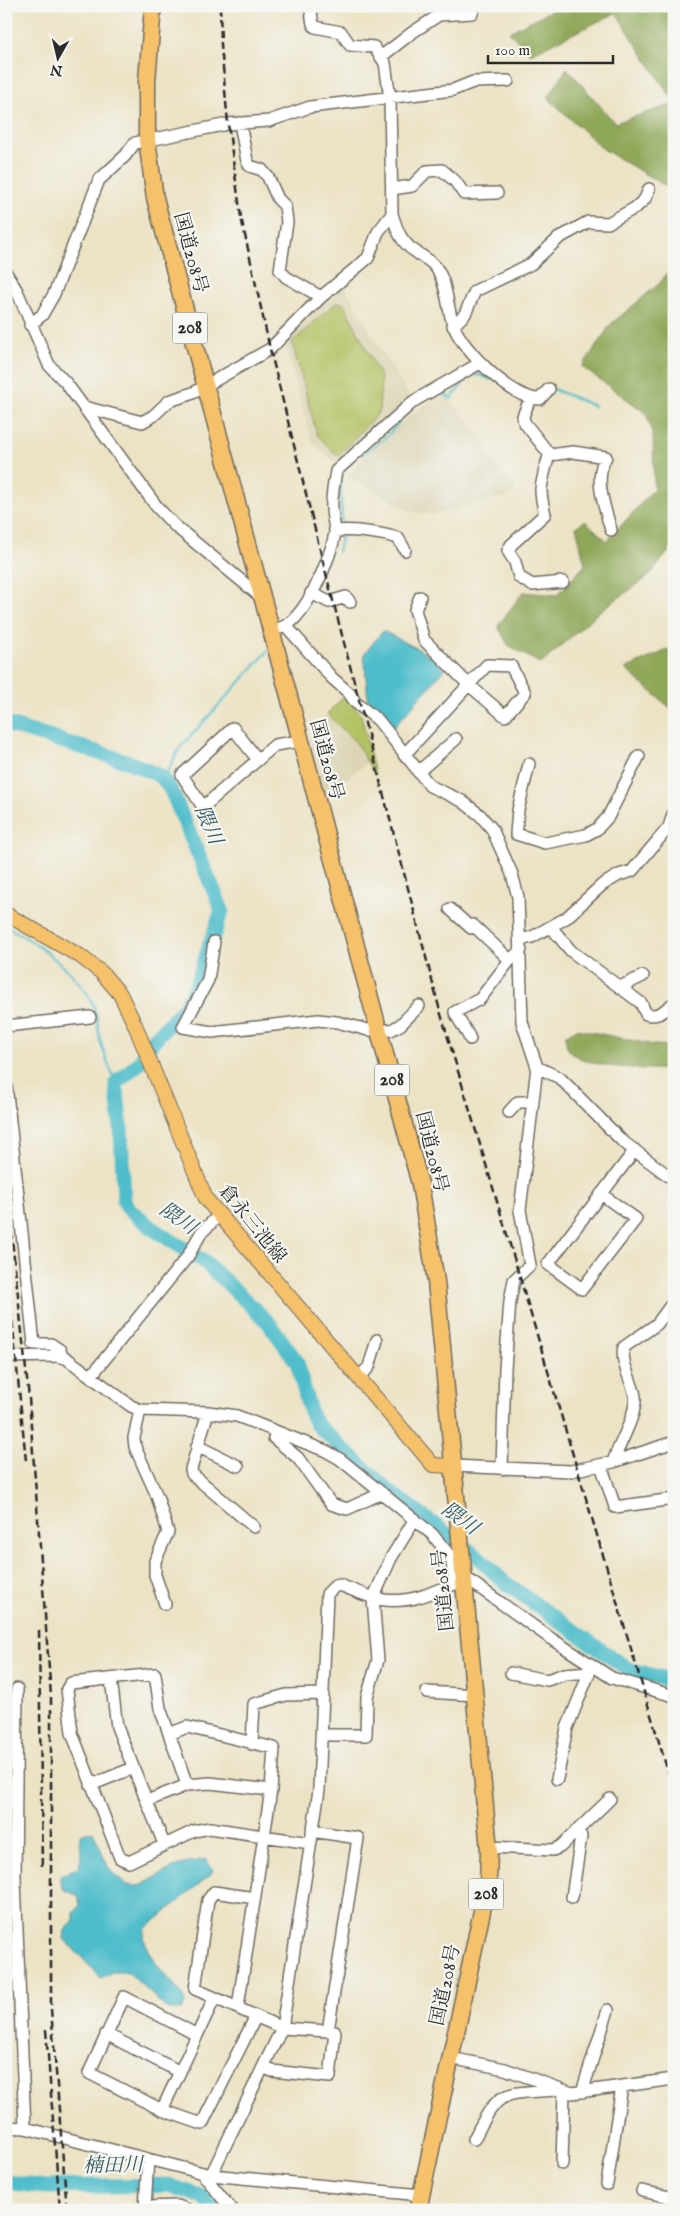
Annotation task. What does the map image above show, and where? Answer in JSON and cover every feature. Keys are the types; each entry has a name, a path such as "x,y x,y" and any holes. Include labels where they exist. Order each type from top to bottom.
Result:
{"highway":[{"name":"国道208号","path":"153,6 147,81 147,140 155,198 261,596 277,638 300,741 420,1184 430,1234 447,1386 461,1578 489,1847 488,1883 419,2203"}],"main road":[{"name":"倉永三池線","path":"6,914 80,956 102,973 120,994 157,1078 196,1181 206,1199 218,1216 433,1465 453,1466"}],"street":[{"path":"310,6 312,24 315,27 341,32 350,45 374,47 382,56 390,99 392,214 397,231 405,243 435,266 441,276 453,326 480,363 530,399 540,399 549,389"},
{"path":"382,56 413,32 439,16 472,14 475,6"},
{"path":"30,325 42,314 54,294 99,180 125,156 135,143 240,123 269,121 310,107 390,99 452,90 473,82 508,81"},
{"path":"240,123 247,161 250,166 262,170 268,177 287,215 280,270 286,277 321,297"},
{"path":"392,189 412,186 427,171 442,170 455,181 464,194 497,193"},
{"path":"453,326 465,314 475,292 531,264 559,238 588,222 608,223 635,208 645,199 649,188"},
{"path":"84,407 142,422 153,416 169,401 182,398 270,349 321,297 368,258 378,232 392,214"},
{"path":"6,273 17,291 30,325 49,365 66,383 157,507 178,529 261,596"},
{"path":"480,363 414,401 336,471 332,509 335,531 328,557 302,612 277,638 332,678 349,693 356,703 378,720 430,786 462,801 480,815 492,829 512,874 518,897 522,1022 537,1067 520,1210 530,1265 514,1280 508,1315 502,1469"},
{"path":"530,399 523,416 524,422 550,456"},
{"path":"563,582 532,585 519,576 515,562 508,551 511,545 545,514 540,488 545,477 546,461 550,456 573,452 610,458 602,465 600,483 611,530"},
{"path":"335,531 347,530 360,533 382,533 398,538 405,550"},
{"path":"311,593 329,602 346,597 350,602"},
{"path":"404,755 469,685 488,664 511,666 525,694 505,716 469,685 424,640 415,610 420,597"},
{"path":"258,760 233,728 182,775 203,808 258,760 275,745 300,741"},
{"path":"418,772 456,739"},
{"path":"516,834 545,843 586,835 597,829 608,817 639,756"},
{"path":"502,849 516,834 518,810 530,764"},
{"path":"470,1040 465,1026 458,1022 455,1012 480,999 521,945 566,918 602,884 632,871 672,828 674,811"},
{"path":"450,909 471,928 473,925 510,960"},
{"path":"551,926 571,951 641,1003 646,1014 652,1016 660,1014 674,1002"},
{"path":"214,942 208,980 183,1027 212,1032 318,1020 378,1030 391,1030 400,1025 419,1006"},
{"path":"620,988 643,976"},
{"path":"6,1026 90,1016"},
{"path":"537,1067 560,1078 622,1141 674,1180"},
{"path":"6,1084 34,1344 51,1344 60,1350 62,1357"},
{"path":"509,1112 518,1102 533,1102"},
{"path":"602,1194 636,1219 582,1289 548,1264 635,1150"},
{"path":"91,1376 188,1256 201,1232 218,1216"},
{"path":"674,1301 657,1324 624,1347 622,1354 635,1405 632,1420 607,1464 615,1507 674,1499"},
{"path":"358,1378 369,1367 377,1340"},
{"path":"6,1357 66,1358 131,1406 140,1410 208,1412 237,1416 276,1433 326,1451 340,1459 432,1534 451,1557 461,1578 590,1669 628,1684 674,1696"},
{"path":"140,1410 134,1438 135,1447 157,1496 168,1532 155,1561 155,1575 165,1604"},
{"path":"208,1412 191,1469 192,1474 254,1526"},
{"path":"276,1433 274,1438 298,1458 331,1504 347,1509 382,1493"},
{"path":"453,1466 571,1471 607,1464 674,1442"},
{"path":"197,1446 238,1466"},
{"path":"321,1735 366,1735 367,1697 378,1660 373,1598 391,1558 414,1520"},
{"path":"207,2174 264,2067 282,2028 319,1790 327,1594 335,1586 340,1585 383,1602 418,1597 461,1578"},
{"path":"511,1673 547,1680 590,1669"},
{"path":"557,1779 567,1728 590,1669"},
{"path":"187,1785 160,1708 154,1674 71,1683 67,1689 72,1733 120,1858 129,1862 194,1831 210,1828 310,1843"},
{"path":"111,1679 117,1727 164,1844"},
{"path":"18,1689 15,1880 25,2128"},
{"path":"427,1692 474,1695"},
{"path":"252,1744 254,1704 286,1695 322,1694"},
{"path":"169,1734 187,1727 274,1748 271,1790 238,2008"},
{"path":"91,1785 133,1768"},
{"path":"147,1801 187,1785 210,1783 271,1790"},
{"path":"489,1847 553,1850 560,1847 610,1799"},
{"path":"255,1898 214,1892 208,1900 196,1989 214,1999 282,2028 328,2031 358,1838 312,1831"},
{"path":"572,1897 581,1836 576,1831"},
{"path":"197,2035 124,1997 89,2073 162,2110 202,2124 256,2016"},
{"path":"162,2110 214,1999"},
{"path":"582,2092 608,2010"},
{"path":"264,2067 272,2071 330,2077 335,2032"},
{"path":"106,2034 180,2072"},
{"path":"450,2058 505,2069 562,2091"},
{"path":"474,2139 491,2106 500,2098 510,2094 562,2091 582,2092 674,2079"},
{"path":"607,2184 622,2086"},
{"path":"562,2091 562,2164"},
{"path":"6,2127 25,2128 207,2174 419,2203"},
{"path":"148,2159 145,2208 178,2206 188,2210"},
{"path":"207,2174 232,2210"},
{"path":"642,2190 674,2198"}],"shaded area":[{"path":"343,285 411,400 337,464 312,442 284,339"},
{"path":"441,393 456,407 482,439 496,467 516,484 510,497 489,500 432,515 410,511 346,476 393,428"},
{"path":"326,716 352,740 367,762 324,798 309,737"}],"green space":[{"path":"560,6 674,6 674,102 616,13 530,54 509,32"},
{"path":"567,68 615,123 674,104 674,191 603,149 548,98"},
{"path":"674,264 674,545 648,577 600,611 541,664 508,645 498,626 523,592 557,595 585,565 576,527 585,521 607,541 654,489 653,434 646,413 582,367 611,324 660,283"},
{"path":"337,302 344,304 381,378 379,412 338,456 317,435 292,342"},
{"path":"674,647 674,711 625,669"},
{"path":"345,695 361,714 375,775 356,743 327,714"},
{"path":"577,1029 654,1045 674,1046 674,1070 616,1067 586,1060 574,1055 567,1047 565,1036"}],"water":[{"path":"383,631 424,652 445,669 394,727 368,700 364,654"},
{"path":"93,1831 109,1869 127,1885 140,1886 176,1866 205,1859 213,1870 210,1875 145,1929 144,1938 146,1946 156,1964 183,1995 186,2003 181,2010 168,2010 128,1972 112,1972 101,1978 64,1939 65,1930 74,1921 74,1913 80,1905 78,1896 63,1889 59,1877 79,1866 81,1857 80,1835"}],"waterway":[{"path":"442,392 451,399 463,382 471,375 482,376 491,380"},
{"path":"553,389 594,406"},
{"path":"362,455 387,436 399,422"},
{"path":"340,479 342,526"},
{"path":"338,552 342,534"},
{"path":"164,779 179,749 268,651"},
{"name":"隈川","path":"6,724 129,762 162,777 171,790 222,910 195,988 185,1007 154,1040 138,1064 116,1083 121,1129 124,1201 128,1208 156,1231 205,1262 268,1322 297,1362 310,1412 316,1424 391,1493 477,1556 504,1582 628,1669 674,1681"},
{"path":"6,926 31,941 57,961 89,996 95,1009 100,1040 116,1083"},
{"name":"楠田川","path":"6,2182 45,2187 169,2185 203,2197 214,2210"}],"railway":[{"path":"220,6 221,45 228,124 241,217 270,349 324,566 440,1011 674,1792"},
{"path":"6,1183 29,1398 51,1696 51,2009 67,2210"},
{"path":"10,1297 26,1461"},
{"path":"39,1630 42,1870"},
{"path":"46,2030 60,2210"}]}
